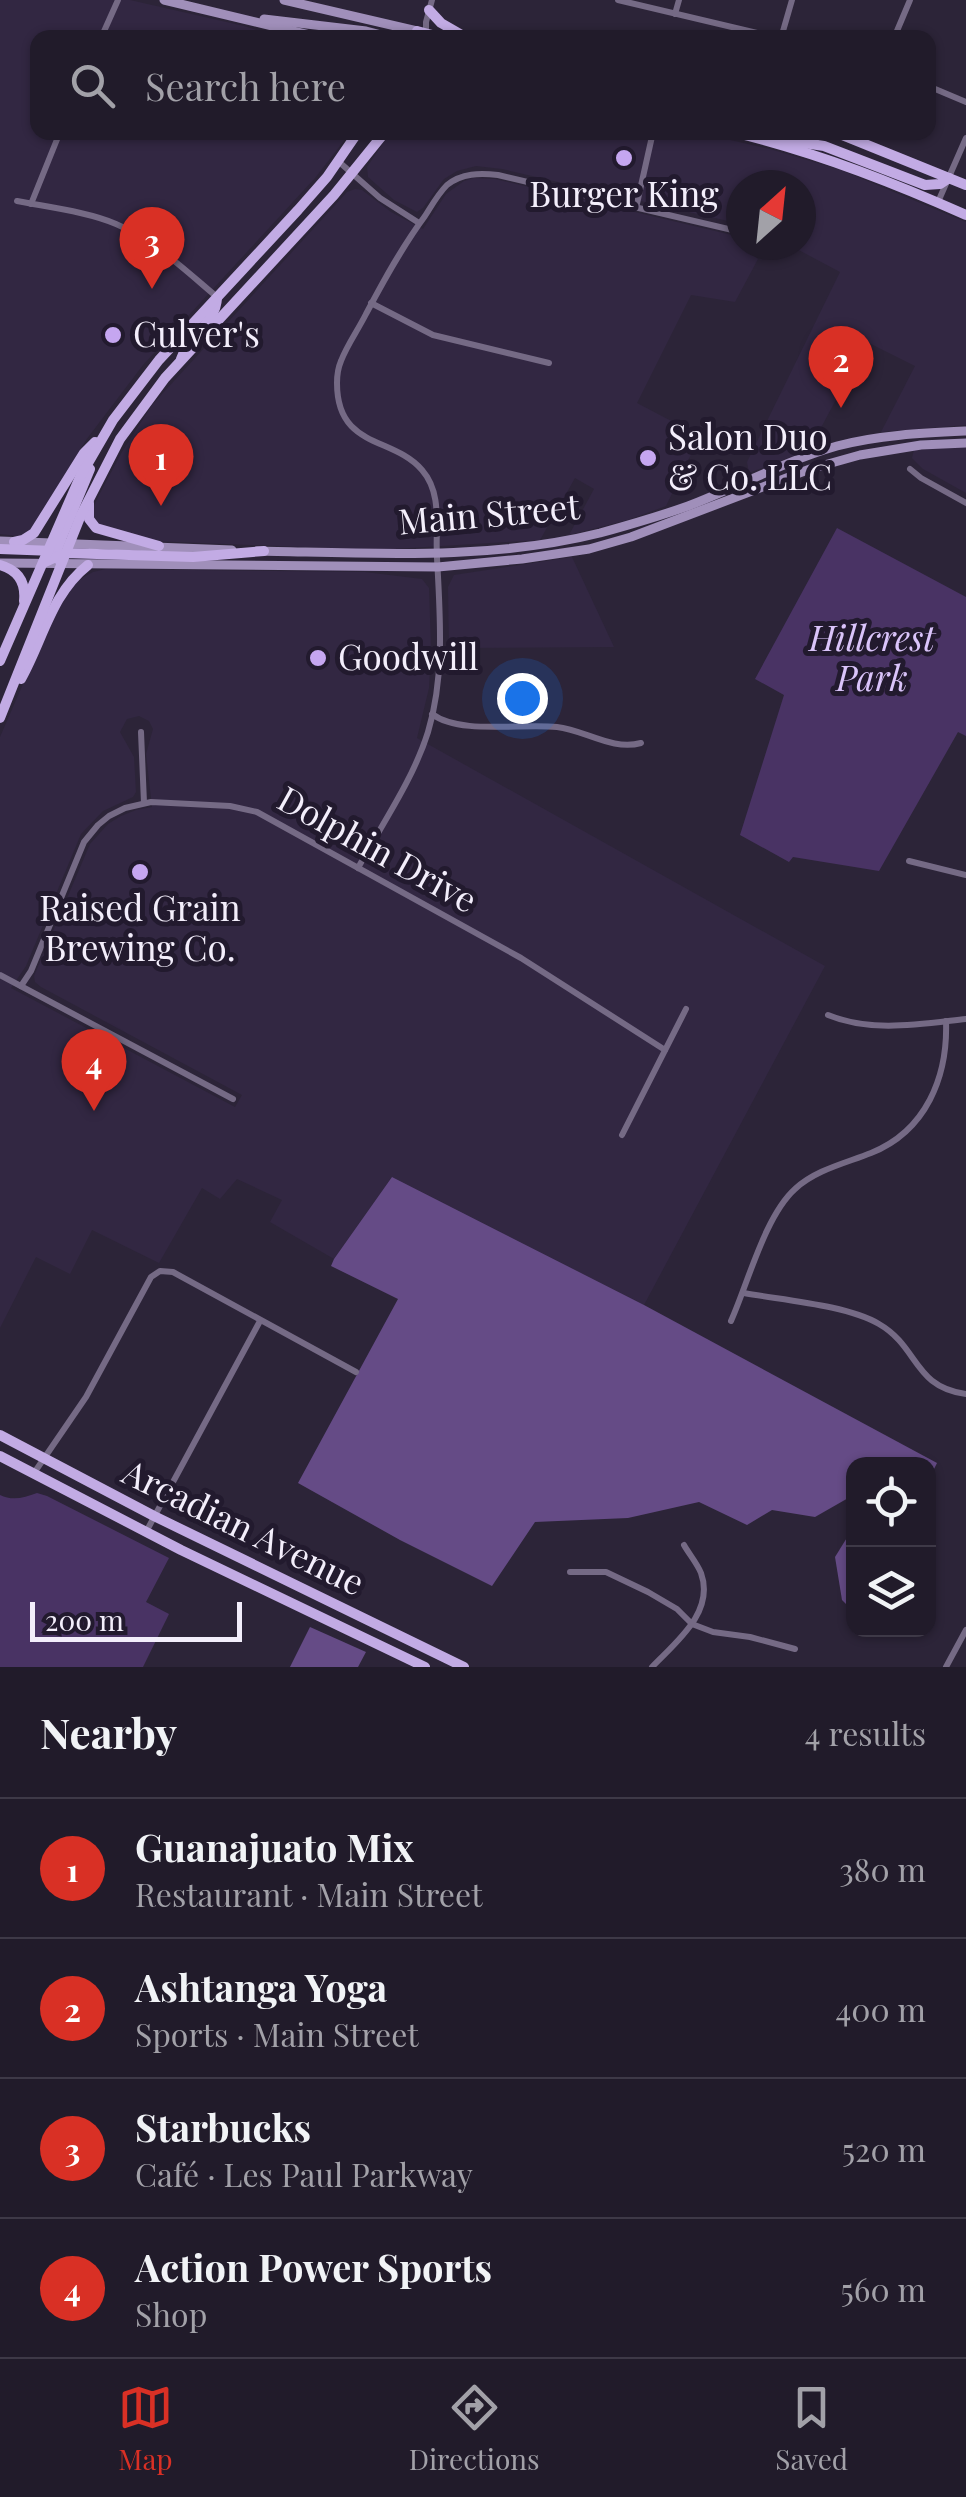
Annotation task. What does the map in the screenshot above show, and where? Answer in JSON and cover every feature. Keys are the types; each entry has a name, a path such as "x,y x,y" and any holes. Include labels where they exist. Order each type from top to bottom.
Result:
{"main road":[{"path":"164,0 290,30"},
{"path":"284,0 422,28 441,22 454,30"},
{"path":"241,18 358,30"},
{"path":"2,714 80,477 102,438 147,374 279,231 352,140"},
{"path":"366,156 371,140"},
{"path":"0,661 42,563 58,550 120,439 154,391 379,140"},
{"path":"758,140 856,168 966,214"},
{"path":"788,140 824,146 925,185 940,184 949,178"},
{"path":"855,140 966,185"},
{"path":"231,307 232,288 272,246 279,231"},
{"path":"180,362 185,345 214,314 217,298"},
{"name":"Main Street","path":"0,541 58,550 160,546 436,553 523,547 600,533 688,506 796,460 856,442 966,431"},
{"path":"14,542 34,533 84,453 102,438"},
{"path":"856,442 860,455"},
{"name":"Main Street","path":"58,550 88,564 438,568 522,560 589,549 631,537 800,473 860,455 966,442"},
{"path":"796,460 800,473"},
{"path":"772,470 777,482"},
{"path":"91,493 88,514 94,527 160,546"},
{"path":"522,560 526,552 554,547 566,539"},
{"path":"0,549 194,557 264,551"},
{"name":"Main Street","path":"0,564 42,563 58,550"},
{"path":"0,564 20,577 23,606"},
{"path":"2,714 50,614 69,583 88,564"},
{"name":"Arcadian Avenue","path":"0,1435 458,1666"},
{"name":"Arcadian Avenue","path":"0,1456 146,1532 425,1667"}],"street":[{"path":"105,30 118,0"},
{"path":"618,0 745,30"},
{"path":"676,14 678,0"},
{"path":"783,30 792,0"},
{"path":"897,30 910,0"},
{"path":"936,89 966,102"},
{"path":"938,202 966,138"},
{"path":"30,204 57,140"},
{"path":"636,208 651,140"},
{"path":"338,161 380,198 419,224"},
{"path":"358,868 430,727 438,676 440,604 437,512 426,475 410,458 358,432 338,400 337,376 342,358 372,303 419,224 449,184 478,174 726,229"},
{"path":"17,202 90,216 132,231 217,298"},
{"path":"372,303 433,335 548,362"},
{"path":"910,469 966,502"},
{"path":"432,714 440,720 489,726 556,726 624,746 641,744"},
{"path":"140,732 144,803"},
{"name":"Dolphin Drive","path":"22,986 80,850 98,824 118,811 144,803 245,808 521,958 665,1050"},
{"path":"909,862 966,876"},
{"path":"0,976 233,1099"},
{"path":"622,1135 686,1009"},
{"path":"828,1015 843,1022 868,1025 966,1019"},
{"path":"731,1321 771,1225 794,1190 812,1177 884,1147 919,1118 940,1078 946,1021"},
{"path":"34,1474 86,1397 140,1296 158,1272 173,1272 356,1372"},
{"path":"744,1293 849,1312 874,1321 901,1339 934,1383 966,1394"},
{"path":"146,1532 260,1321"},
{"path":"652,1667 692,1624 704,1597 701,1573 684,1545"},
{"path":"570,1572 606,1572 677,1609 692,1624 795,1649"},
{"path":"946,1667 966,1630"}],"shaded area":[{"path":"0,0 130,0 257,30 30,30 30,140 345,140 315,178 143,365 86,440 32,530 17,536 0,534"},
{"path":"385,140 731,140 841,170 966,222 966,425 881,432 915,366 867,342 809,450 749,473 747,462 840,272 816,259 816,170 726,170 726,221 476,166 444,179 417,212 394,200 368,177 367,167"},
{"path":"495,179 726,234 726,260 757,260 735,302 691,295 637,403 700,436 666,506 569,535 594,489 575,478 540,540 378,550 151,541 104,529 94,518 94,506 152,405 347,192 362,190 423,229 446,194 464,181"},
{"path":"966,446 966,493 923,469 912,458 914,450"},
{"path":"572,557 614,647 449,648 448,587 454,575"},
{"path":"93,572 365,572 422,579 429,588 431,648 429,688 417,738 825,966 644,1305 392,1177 334,1259 270,1222 282,1200 237,1179 220,1199 202,1188 159,1263 92,1230 70,1274 36,1257 0,1328 0,737 49,624 75,582","holes":["139,716 149,721 153,729 146,754 152,807 121,816 90,844 34,976 35,982 242,1095 235,1107 11,988 26,966 81,834 103,811 136,792 134,757 120,732 127,719"]},
{"path":"392,1177 644,1305 926,1457 846,1457 846,1499 815,1517 772,1510 747,1525 699,1502 628,1518 535,1522 492,1586 298,1483 398,1299 331,1266"},
{"path":"846,1539 846,1604 842,1600 835,1557"},
{"path":"310,1627 366,1652 358,1667 290,1667"}],"green space":[{"name":"Hillcrest Park","path":"837,528 966,597 966,736 958,732 879,871 793,857 789,862 740,835 784,695 755,679"},
{"path":"37,1493 169,1558 146,1602 169,1614 143,1667 0,1667 0,1495 18,1498"}],"place":[{"name":"Burger King","path":"624,158"},
{"name":"Starbucks","path":"152,289"},
{"name":"Culver's","path":"113,335"},
{"name":"Ashtanga Yoga","path":"841,408"},
{"name":"Salon Duo & Co. LLC","path":"648,458"},
{"name":"Guanajuato Mix","path":"161,506"},
{"name":"Goodwill","path":"318,658"},
{"name":"Raised Grain Brewing Co.","path":"140,872"},
{"name":"Action Power Sports","path":"94,1111"}]}
